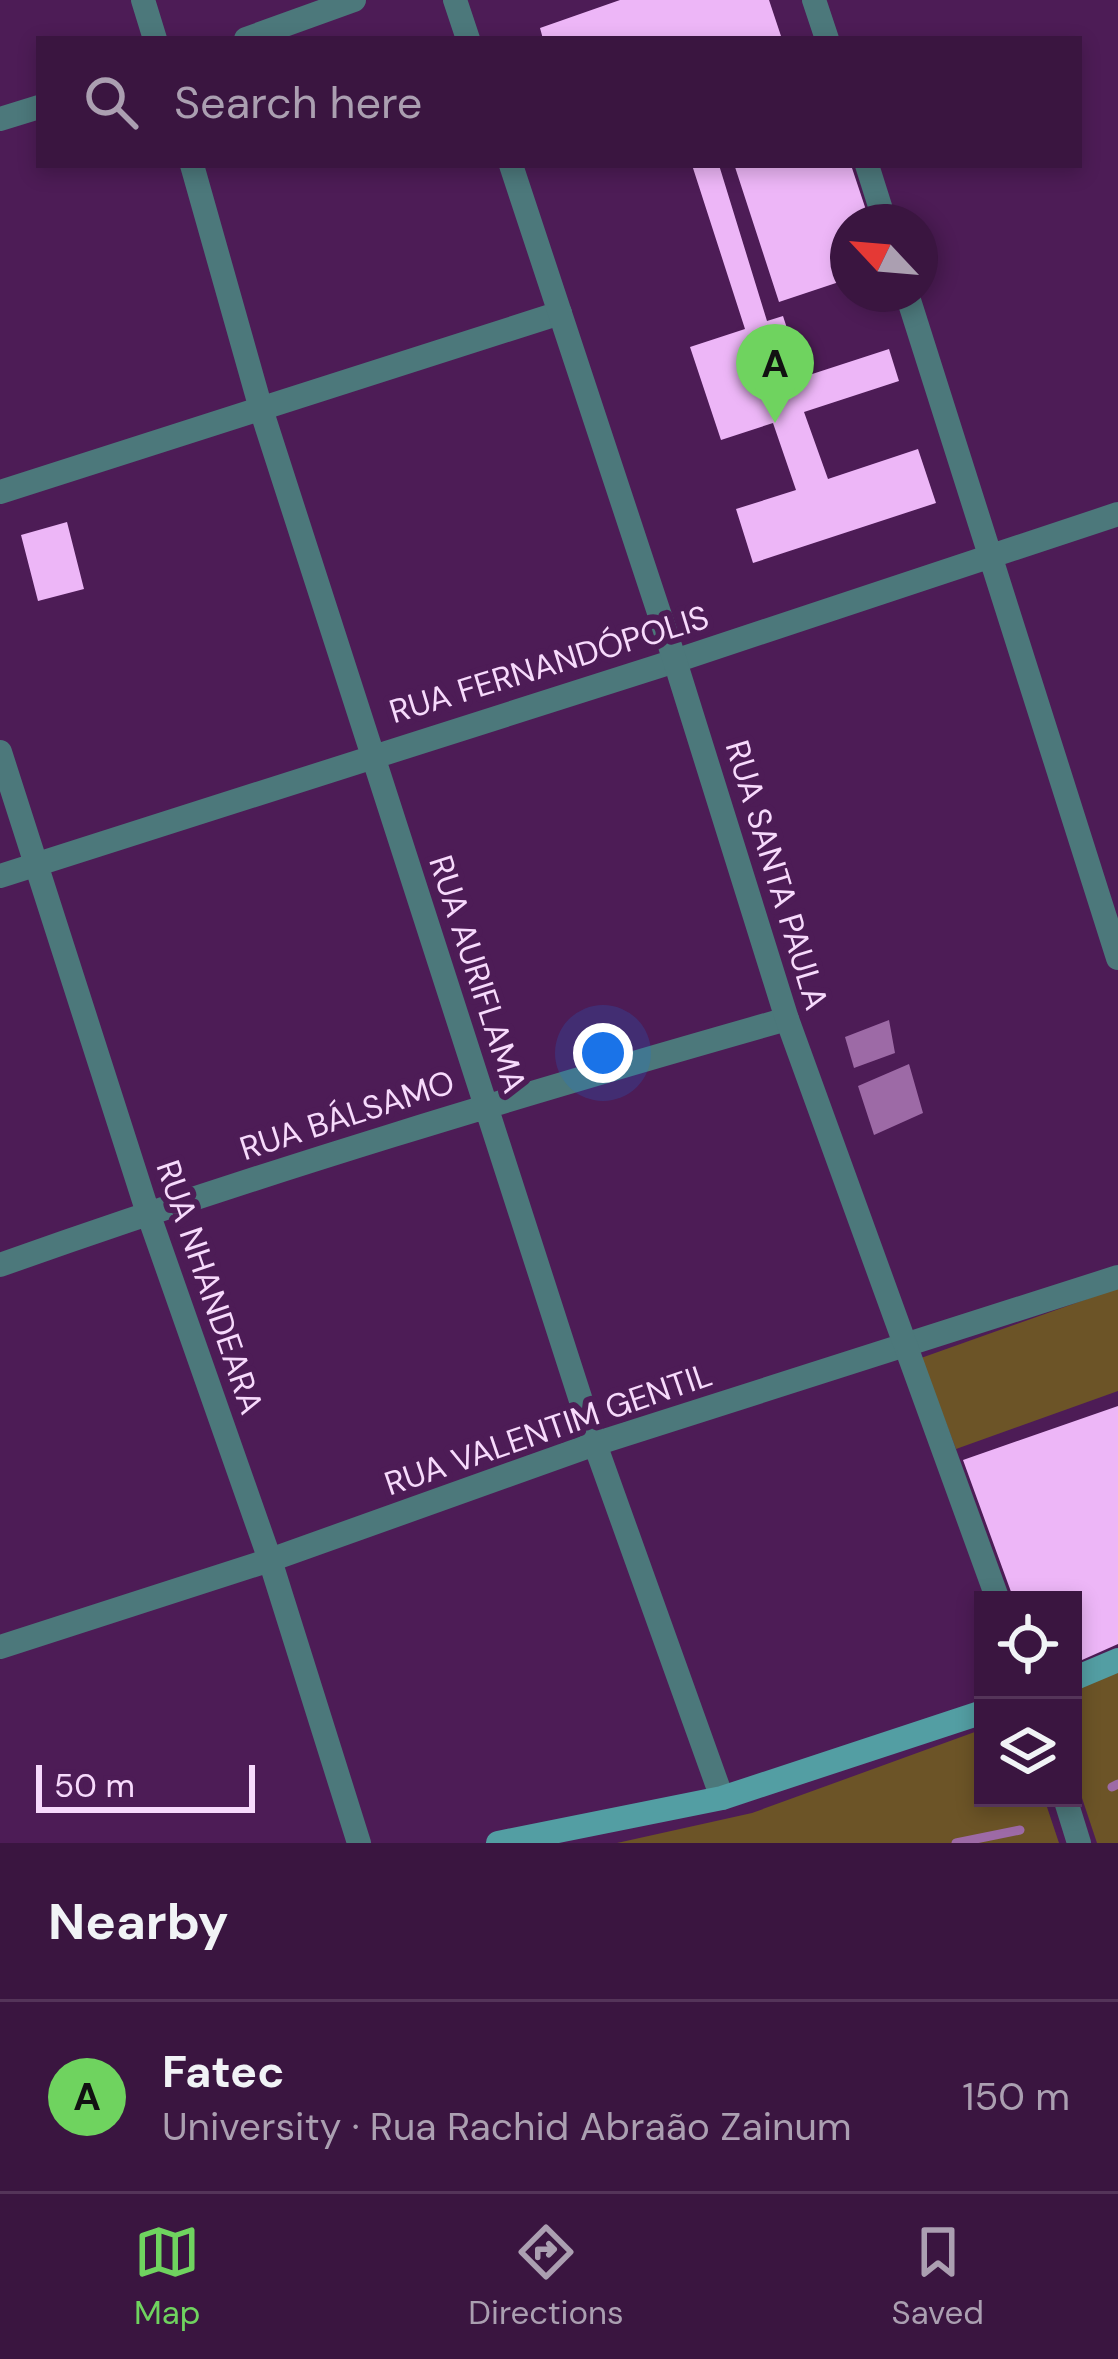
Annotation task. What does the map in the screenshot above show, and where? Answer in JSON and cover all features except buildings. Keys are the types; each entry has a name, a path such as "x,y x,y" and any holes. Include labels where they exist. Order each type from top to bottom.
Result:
{"main road":[{"path":"1082,1675 1118,1660"},
{"path":"498,1843 722,1798 974,1715"}],"street":[{"path":"143,0 154,36"},
{"path":"254,36 354,0"},
{"path":"455,0 467,36"},
{"path":"814,0 826,36"},
{"path":"0,119 36,108"},
{"name":"RUA AURIFLAMA","path":"193,168 261,409 372,754 596,1444 722,1798"},
{"name":"RUA SANTA PAULA","path":"512,168 787,1019 995,1591"},
{"path":"868,168 879,204"},
{"path":"914,312 1118,958"},
{"path":"0,492 560,313"},
{"name":"RUA FERNANDÓPOLIS","path":"0,876 1118,514"},
{"name":"RUA NHANDEARA","path":"0,752 148,1213 270,1560 359,1843"},
{"name":"RUA BÁLSAMO","path":"0,1265 486,1105 787,1019"},
{"name":"RUA VALENTIM GENTIL","path":"0,1647 270,1560 596,1444 1118,1277"},
{"path":"1068,1807 1079,1843"}],"shaded area":[{"path":"889,1020 895,1053 854,1068 845,1037"},
{"path":"909,1064 923,1113 874,1135 858,1086"},
{"path":"1118,1288 1118,1391 956,1449 921,1358"},
{"path":"1118,1669 1118,1843 1097,1843 1082,1798 1082,1684"},
{"path":"974,1732 974,1807 1047,1807 1059,1843 617,1843 752,1813"}],"waterway":[{"path":"1112,1787 1118,1784"},
{"path":"956,1843 1020,1830"}],"place":[{"name":"Fatec","path":"775,423"}]}
